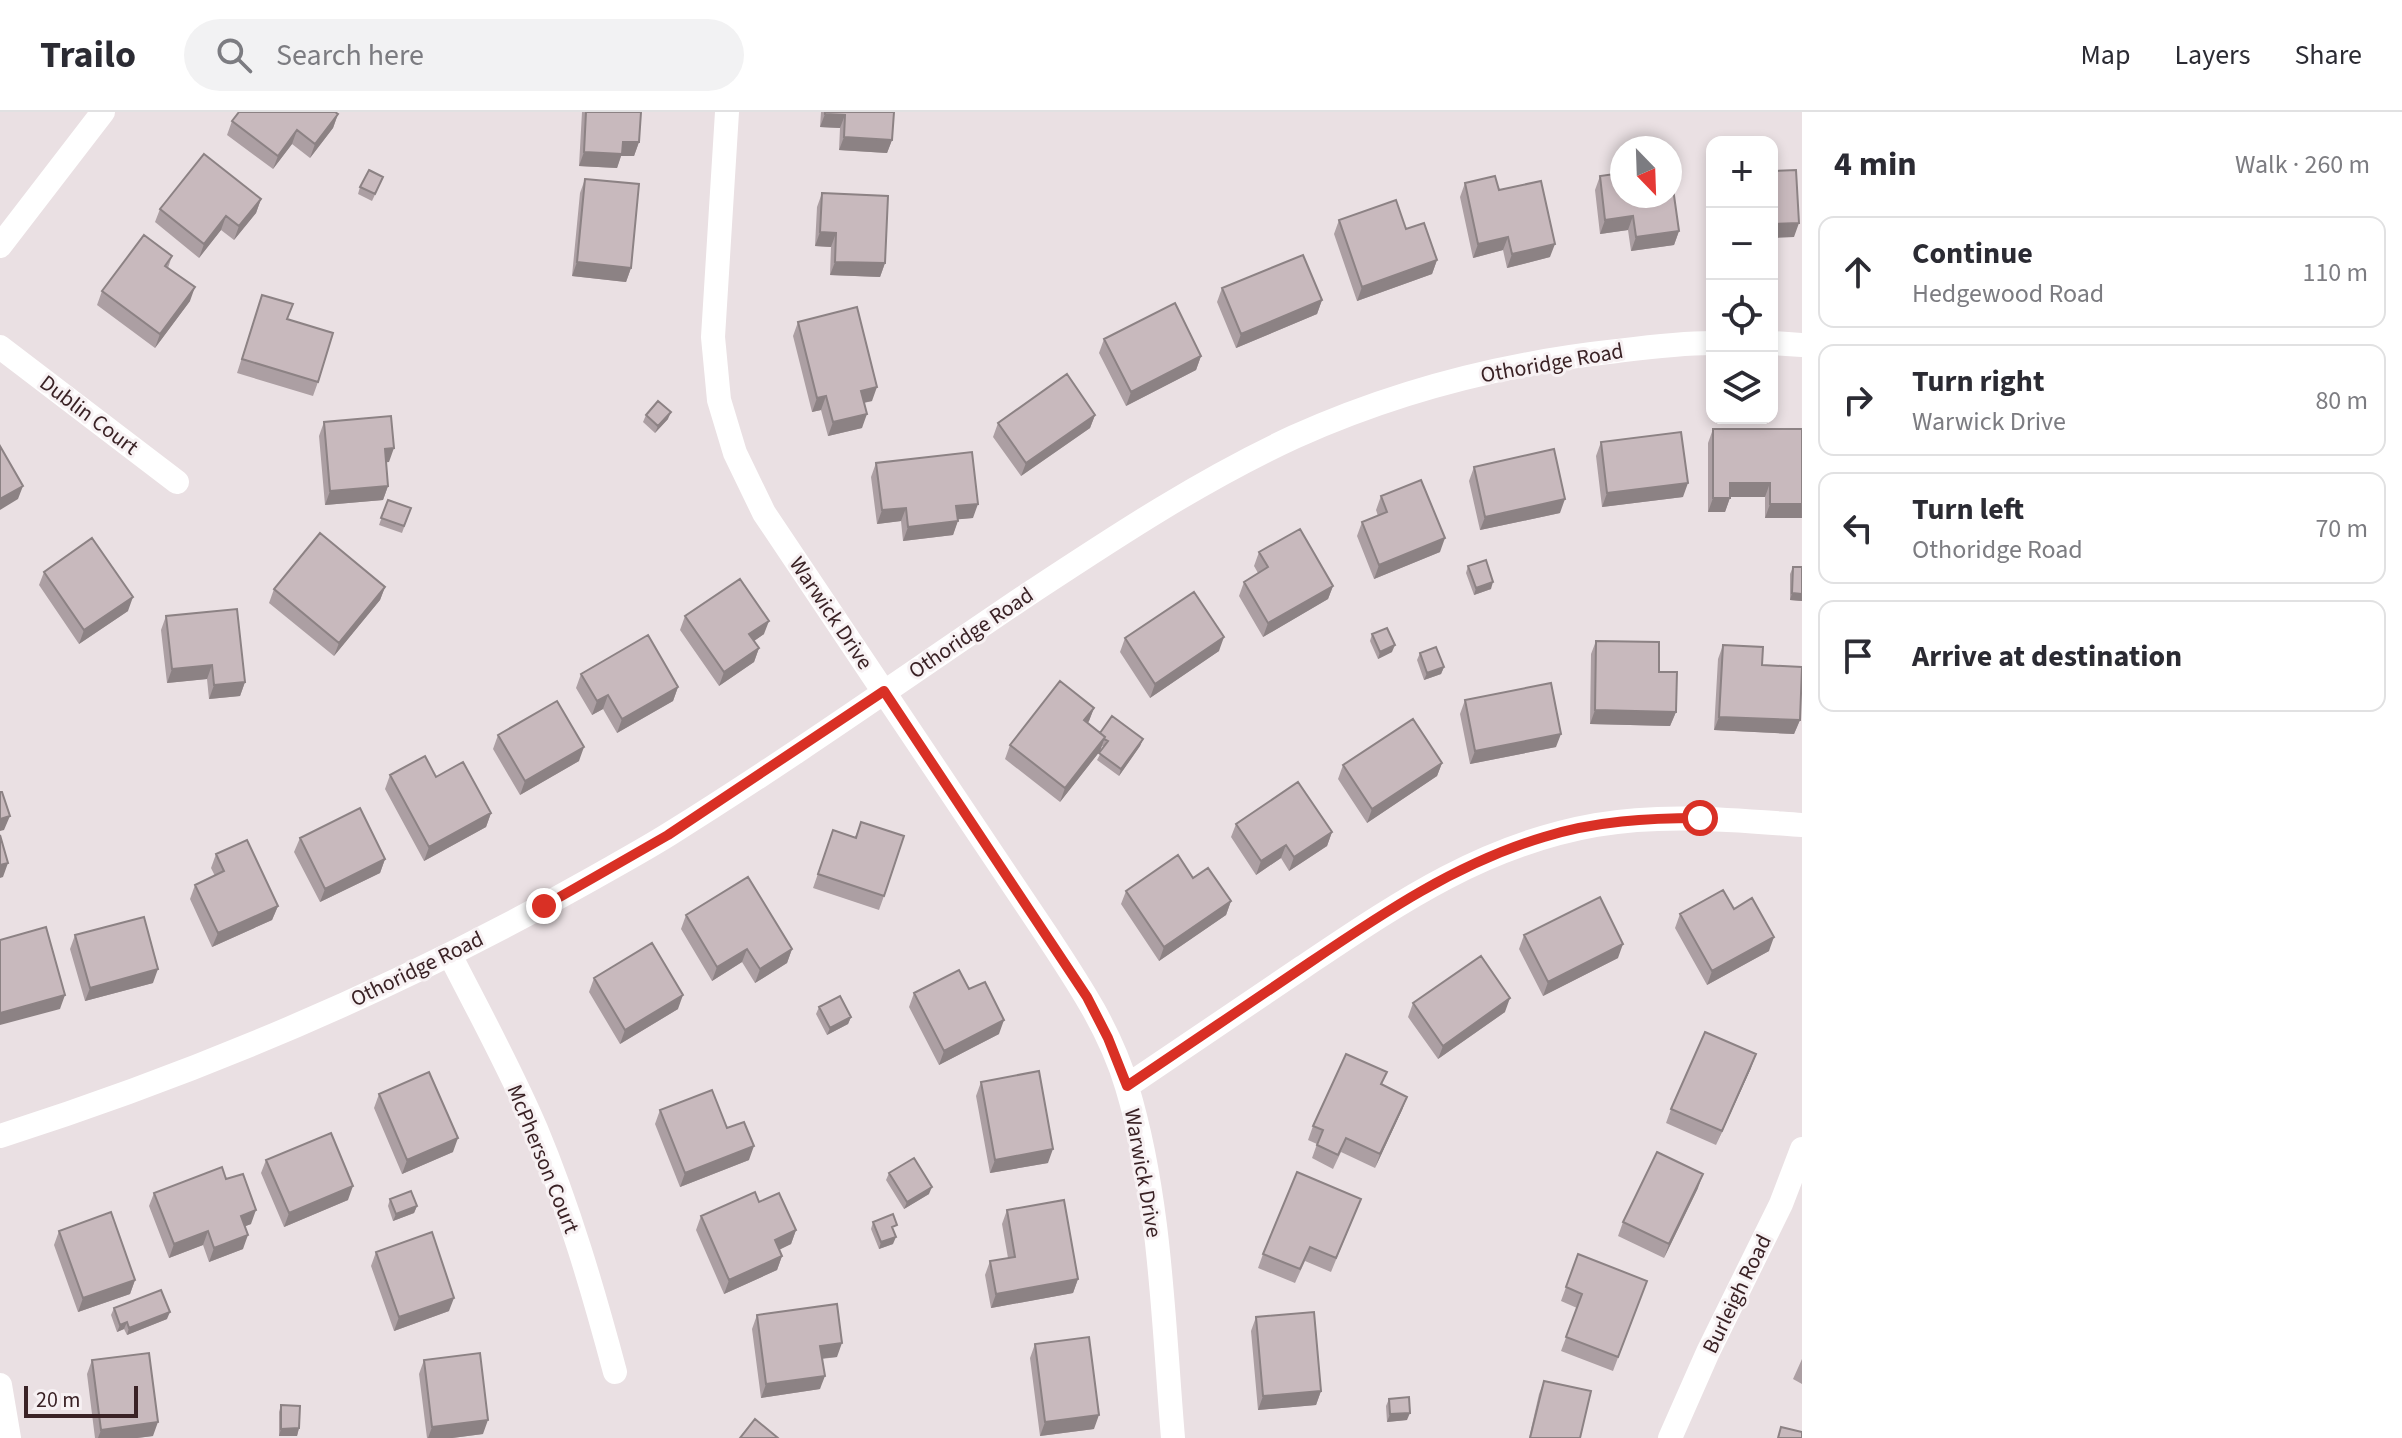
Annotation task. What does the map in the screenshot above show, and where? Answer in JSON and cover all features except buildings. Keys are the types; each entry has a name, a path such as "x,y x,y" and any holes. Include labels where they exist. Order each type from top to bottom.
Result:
{"street":[{"path":"0,246 103,112"},
{"name":"Warwick Drive","path":"727,112 713,337 719,400 735,453 764,513 1087,997 1108,1038 1127,1086 1144,1158 1158,1252 1173,1438"},
{"name":"Othoridge Road","path":"0,1136 205,1064 450,955 544,906 668,835 1116,536 1212,478 1295,437 1383,401 1479,374 1578,355 1706,343"},
{"path":"1778,343 1802,345"},
{"name":"Dublin Court","path":"0,347 177,482"},
{"path":"1127,1086 1394,906 1443,877 1490,856 1545,836 1648,818 1802,825"},
{"name":"McPherson Court","path":"450,955 535,1128 594,1296 615,1372"},
{"name":"Burleigh Road","path":"1670,1438 1708,1352 1781,1204 1802,1149"},
{"path":"0,1385 9,1438"}],"route":[{"path":"544,906 668,835 884,691 1087,997 1127,1086 1394,906 1443,877 1545,836 1648,818 1700,818"}]}
